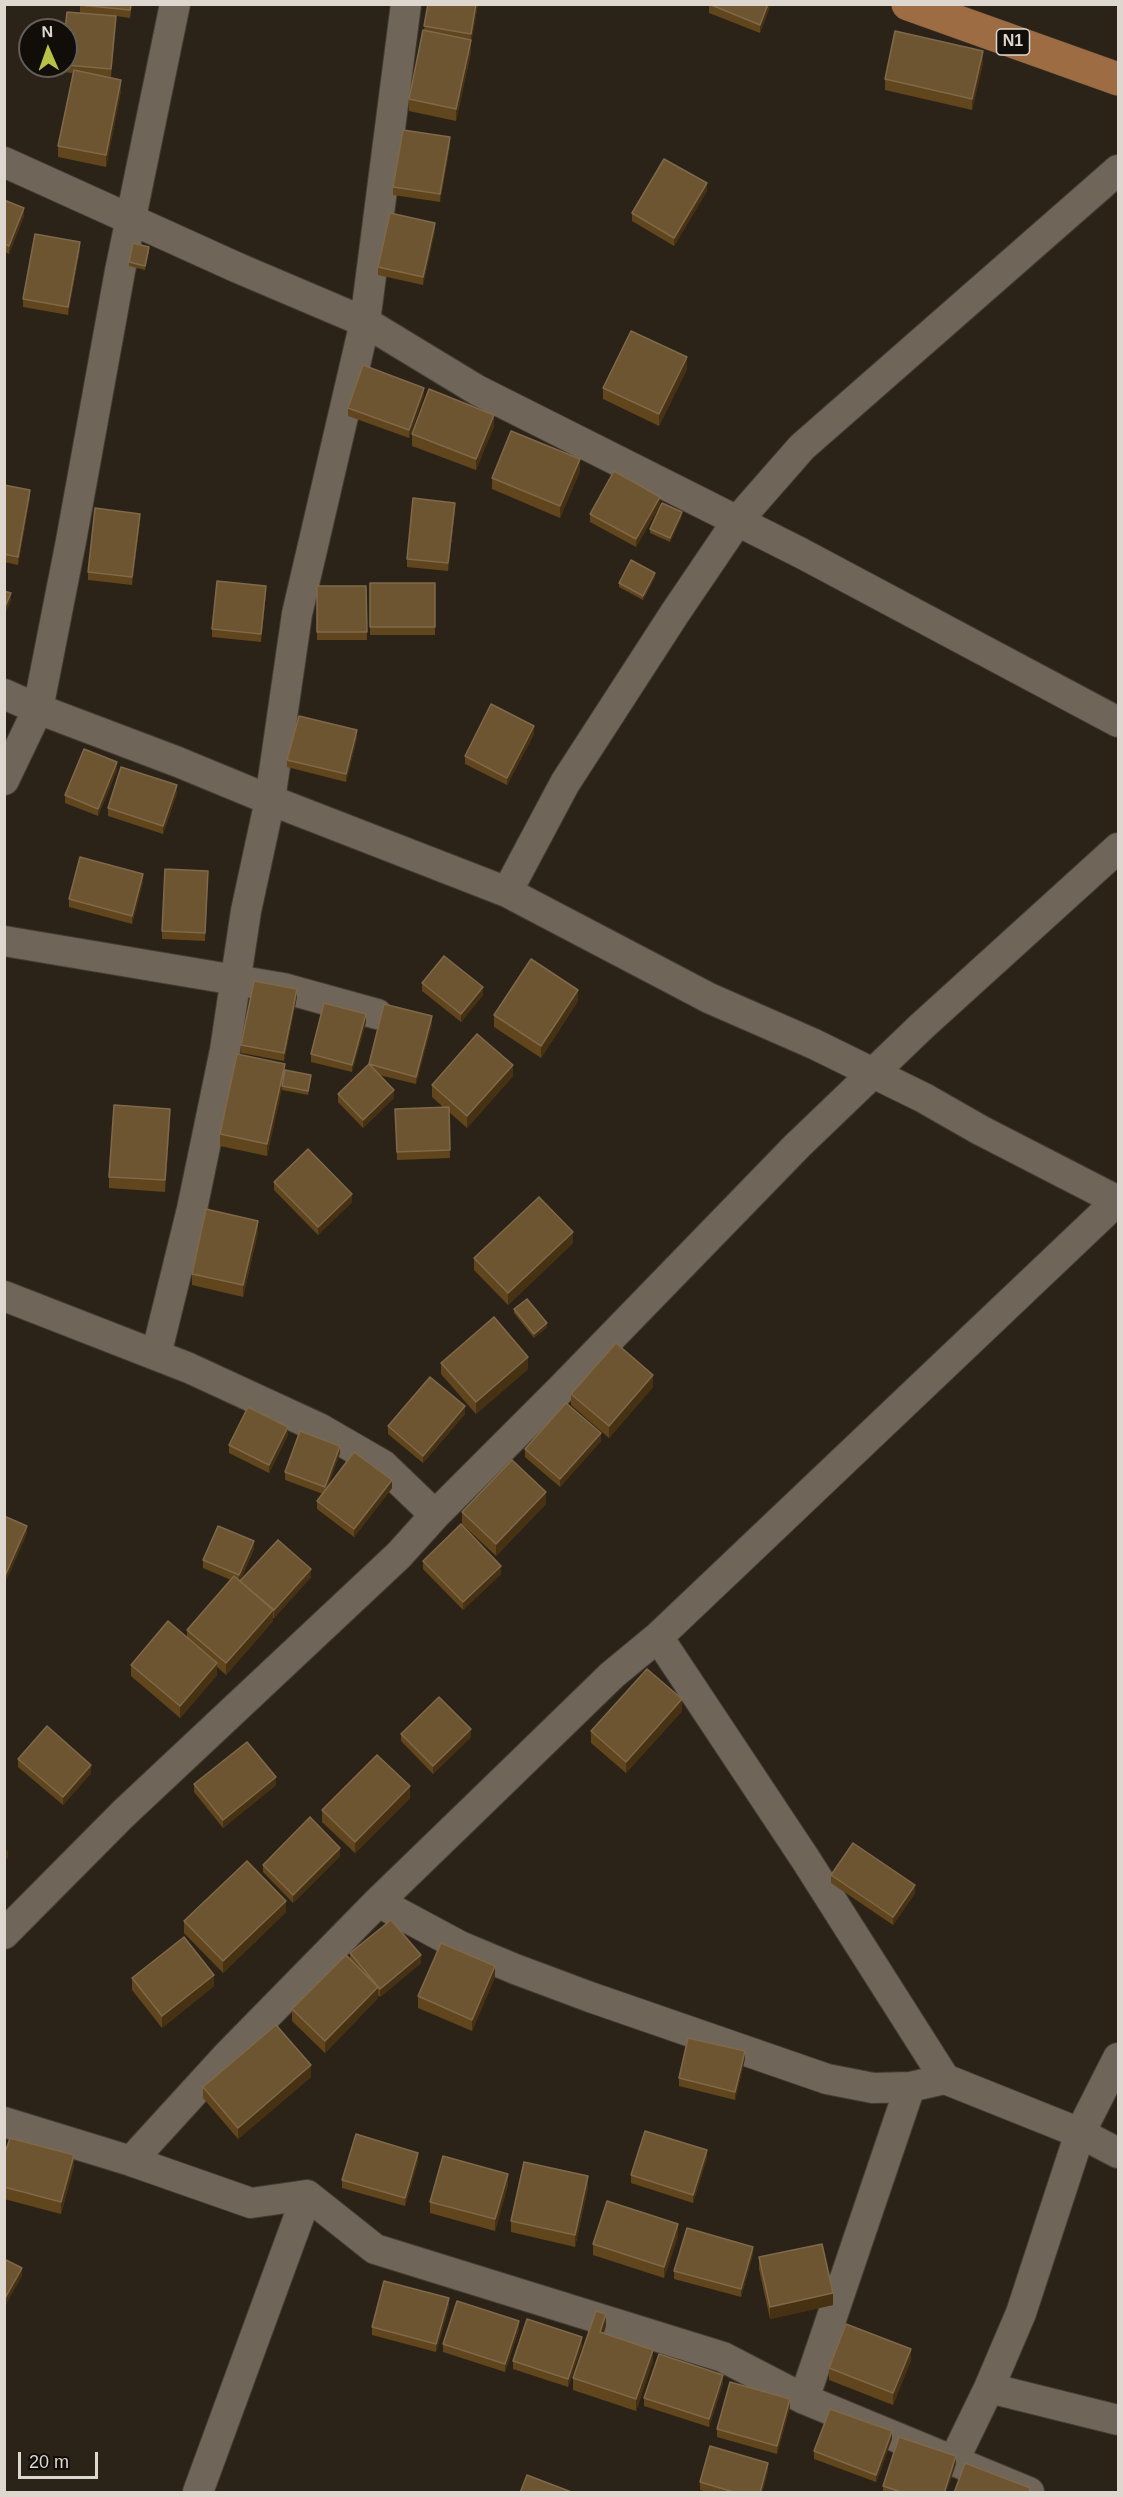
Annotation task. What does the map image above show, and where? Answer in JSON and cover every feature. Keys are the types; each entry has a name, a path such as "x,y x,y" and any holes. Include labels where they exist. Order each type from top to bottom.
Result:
{"main road":[{"name":"N1","path":"908,4 1119,79"}],"street":[{"path":"4,780 38,709 74,529 120,271 175,4"},
{"path":"156,1355 192,1209 225,1050 246,911 270,800 297,614 365,322 406,4"},
{"path":"4,162 132,221 365,322 477,390 738,520 1119,722"},
{"path":"507,892 565,783 738,520 802,447 1119,170"},
{"path":"4,694 507,892 709,998 872,1073 1118,1201 658,1637 612,1675 378,1902 226,2056 131,2161"},
{"path":"4,1934 123,1814 399,1555 435,1515 797,1146 872,1073 1119,848"},
{"path":"4,941 311,994 377,1014"},
{"path":"4,1296 156,1355 252,1396 328,1433 383,1465 435,1515"},
{"path":"658,1637 806,1860 945,2079"},
{"path":"378,1902 460,1946 590,1998 827,2079 873,2088 910,2087 945,2079 1080,2133 1119,2153"},
{"path":"954,2460 989,2388 1021,2313 1080,2133 1119,2058"},
{"path":"804,2399 910,2087"},
{"path":"4,2122 131,2161 251,2203 307,2195 375,2249 723,2358 804,2399 1029,2493"},
{"path":"198,2493 307,2195"},
{"path":"989,2388 1119,2420"}],"building":[{"path":"80,4 131,4 130,10"},
{"path":"428,4 476,4 471,34 424,26"},
{"path":"709,4 768,4 760,25"},
{"path":"67,12 116,16 111,69 78,66 78,18 66,18"},
{"path":"423,30 471,40 456,109 409,99"},
{"path":"895,31 983,51 972,99 885,79"},
{"path":"78,71 121,80 106,155 58,146 72,78 78,78"},
{"path":"403,130 450,137 440,194 393,187"},
{"path":"664,159 707,183 674,238 632,213"},
{"path":"4,200 24,208 9,246 4,244"},
{"path":"390,213 435,223 423,277 378,267"},
{"path":"35,234 80,242 68,307 23,299"},
{"path":"133,243 149,247 145,266 129,262"},
{"path":"631,331 687,357 659,414 603,388"},
{"path":"363,365 424,388 409,430 348,408"},
{"path":"429,389 494,415 476,459 412,434"},
{"path":"511,431 580,459 560,506 492,478"},
{"path":"614,471 660,497 636,539 590,514"},
{"path":"4,485 30,490 18,557 4,554"},
{"path":"413,498 455,503 448,563 407,559"},
{"path":"662,503 682,512 670,538 650,529"},
{"path":"95,508 140,514 132,577 88,572"},
{"path":"631,560 655,573 643,596 619,583"},
{"path":"217,581 266,586 261,634 212,629"},
{"path":"370,583 435,583 435,627 370,627"},
{"path":"317,586 366,586 367,632 317,632"},
{"path":"4,591 11,593 4,609"},
{"path":"491,704 534,726 507,778 465,756"},
{"path":"299,716 357,730 346,774 287,760"},
{"path":"84,749 117,762 98,809 65,795"},
{"path":"121,767 177,785 163,826 108,808"},
{"path":"80,857 143,874 132,916 69,899"},
{"path":"165,869 208,871 205,933 162,931"},
{"path":"444,956 483,987 461,1014 422,983"},
{"path":"531,959 578,990 541,1046 494,1015"},
{"path":"254,981 297,989 284,1053 241,1045"},
{"path":"324,1003 366,1014 352,1065 311,1054"},
{"path":"384,1004 432,1016 416,1077 369,1064"},
{"path":"477,1034 513,1065 467,1116 432,1085"},
{"path":"237,1054 285,1064 267,1144 220,1134"},
{"path":"369,1064 394,1090 363,1120 338,1094"},
{"path":"285,1070 311,1075 308,1091 282,1086"},
{"path":"114,1105 170,1109 165,1180 109,1177"},
{"path":"449,1107 450,1150 397,1152 395,1109"},
{"path":"308,1149 352,1194 318,1227 274,1182"},
{"path":"539,1197 573,1232 508,1293 474,1258"},
{"path":"206,1209 258,1221 243,1285 192,1274"},
{"path":"527,1299 547,1323 534,1334 514,1309"},
{"path":"494,1317 528,1357 476,1402 441,1363"},
{"path":"616,1343 653,1375 609,1426 571,1394"},
{"path":"430,1377 465,1406 423,1456 388,1426"},
{"path":"566,1403 601,1433 560,1479 525,1449"},
{"path":"248,1407 288,1427 269,1465 229,1445"},
{"path":"300,1431 340,1446 325,1487 285,1472"},
{"path":"354,1452 392,1480 354,1529 317,1501"},
{"path":"512,1460 546,1492 496,1544 462,1512"},
{"path":"4,1516 27,1526 4,1578"},
{"path":"461,1524 501,1566 463,1602 423,1561"},
{"path":"218,1526 254,1541 239,1575 203,1560"},
{"path":"278,1540 311,1569 274,1610 240,1581"},
{"path":"234,1576 273,1610 226,1663 187,1630"},
{"path":"168,1621 217,1663 180,1706 131,1665"},
{"path":"647,1669 682,1699 626,1762 591,1731"},
{"path":"439,1697 471,1729 433,1766 401,1734"},
{"path":"47,1726 91,1765 63,1797 18,1759"},
{"path":"247,1742 276,1777 223,1820 194,1784"},
{"path":"377,1755 410,1786 355,1842 322,1810"},
{"path":"310,1817 340,1848 293,1895 263,1865"},
{"path":"853,1843 915,1885 893,1917 831,1875"},
{"path":"247,1861 286,1901 223,1961 184,1921"},
{"path":"391,1920 421,1955 380,1989 350,1953"},
{"path":"184,1937 214,1975 162,2016 132,1978"},
{"path":"441,1943 495,1966 472,2020 418,1996"},
{"path":"346,1955 378,1987 325,2041 292,2009"},
{"path":"276,2025 311,2065 238,2128 203,2087"},
{"path":"688,2038 745,2051 735,2092 679,2078"},
{"path":"645,2131 707,2150 693,2195 631,2175"},
{"path":"356,2134 418,2153 405,2198 342,2180"},
{"path":"10,2138 74,2155 61,2202 4,2187 4,2156"},
{"path":"443,2156 508,2174 495,2219 430,2202"},
{"path":"524,2162 588,2176 575,2235 511,2221"},
{"path":"607,2201 678,2224 664,2267 593,2244"},
{"path":"687,2228 753,2247 741,2289 674,2271"},
{"path":"822,2244 833,2293 770,2307 759,2257"},
{"path":"4,2259 22,2268 4,2300"},
{"path":"384,2281 449,2298 436,2344 372,2327"},
{"path":"457,2301 519,2321 505,2364 443,2344"},
{"path":"596,2311 606,2314 600,2332 653,2350 636,2399 573,2378"},
{"path":"527,2319 582,2337 568,2379 513,2361"},
{"path":"846,2324 911,2349 893,2393 829,2368"},
{"path":"659,2354 723,2375 709,2419 644,2398"},
{"path":"730,2382 790,2399 777,2446 717,2429"},
{"path":"830,2409 892,2431 876,2475 814,2451"},
{"path":"899,2437 956,2456 944,2493 904,2493 883,2486"},
{"path":"710,2446 768,2463 760,2493 737,2493 700,2482"},
{"path":"965,2463 1030,2488 1029,2493 954,2493"},
{"path":"527,2475 574,2493 520,2493"}]}
